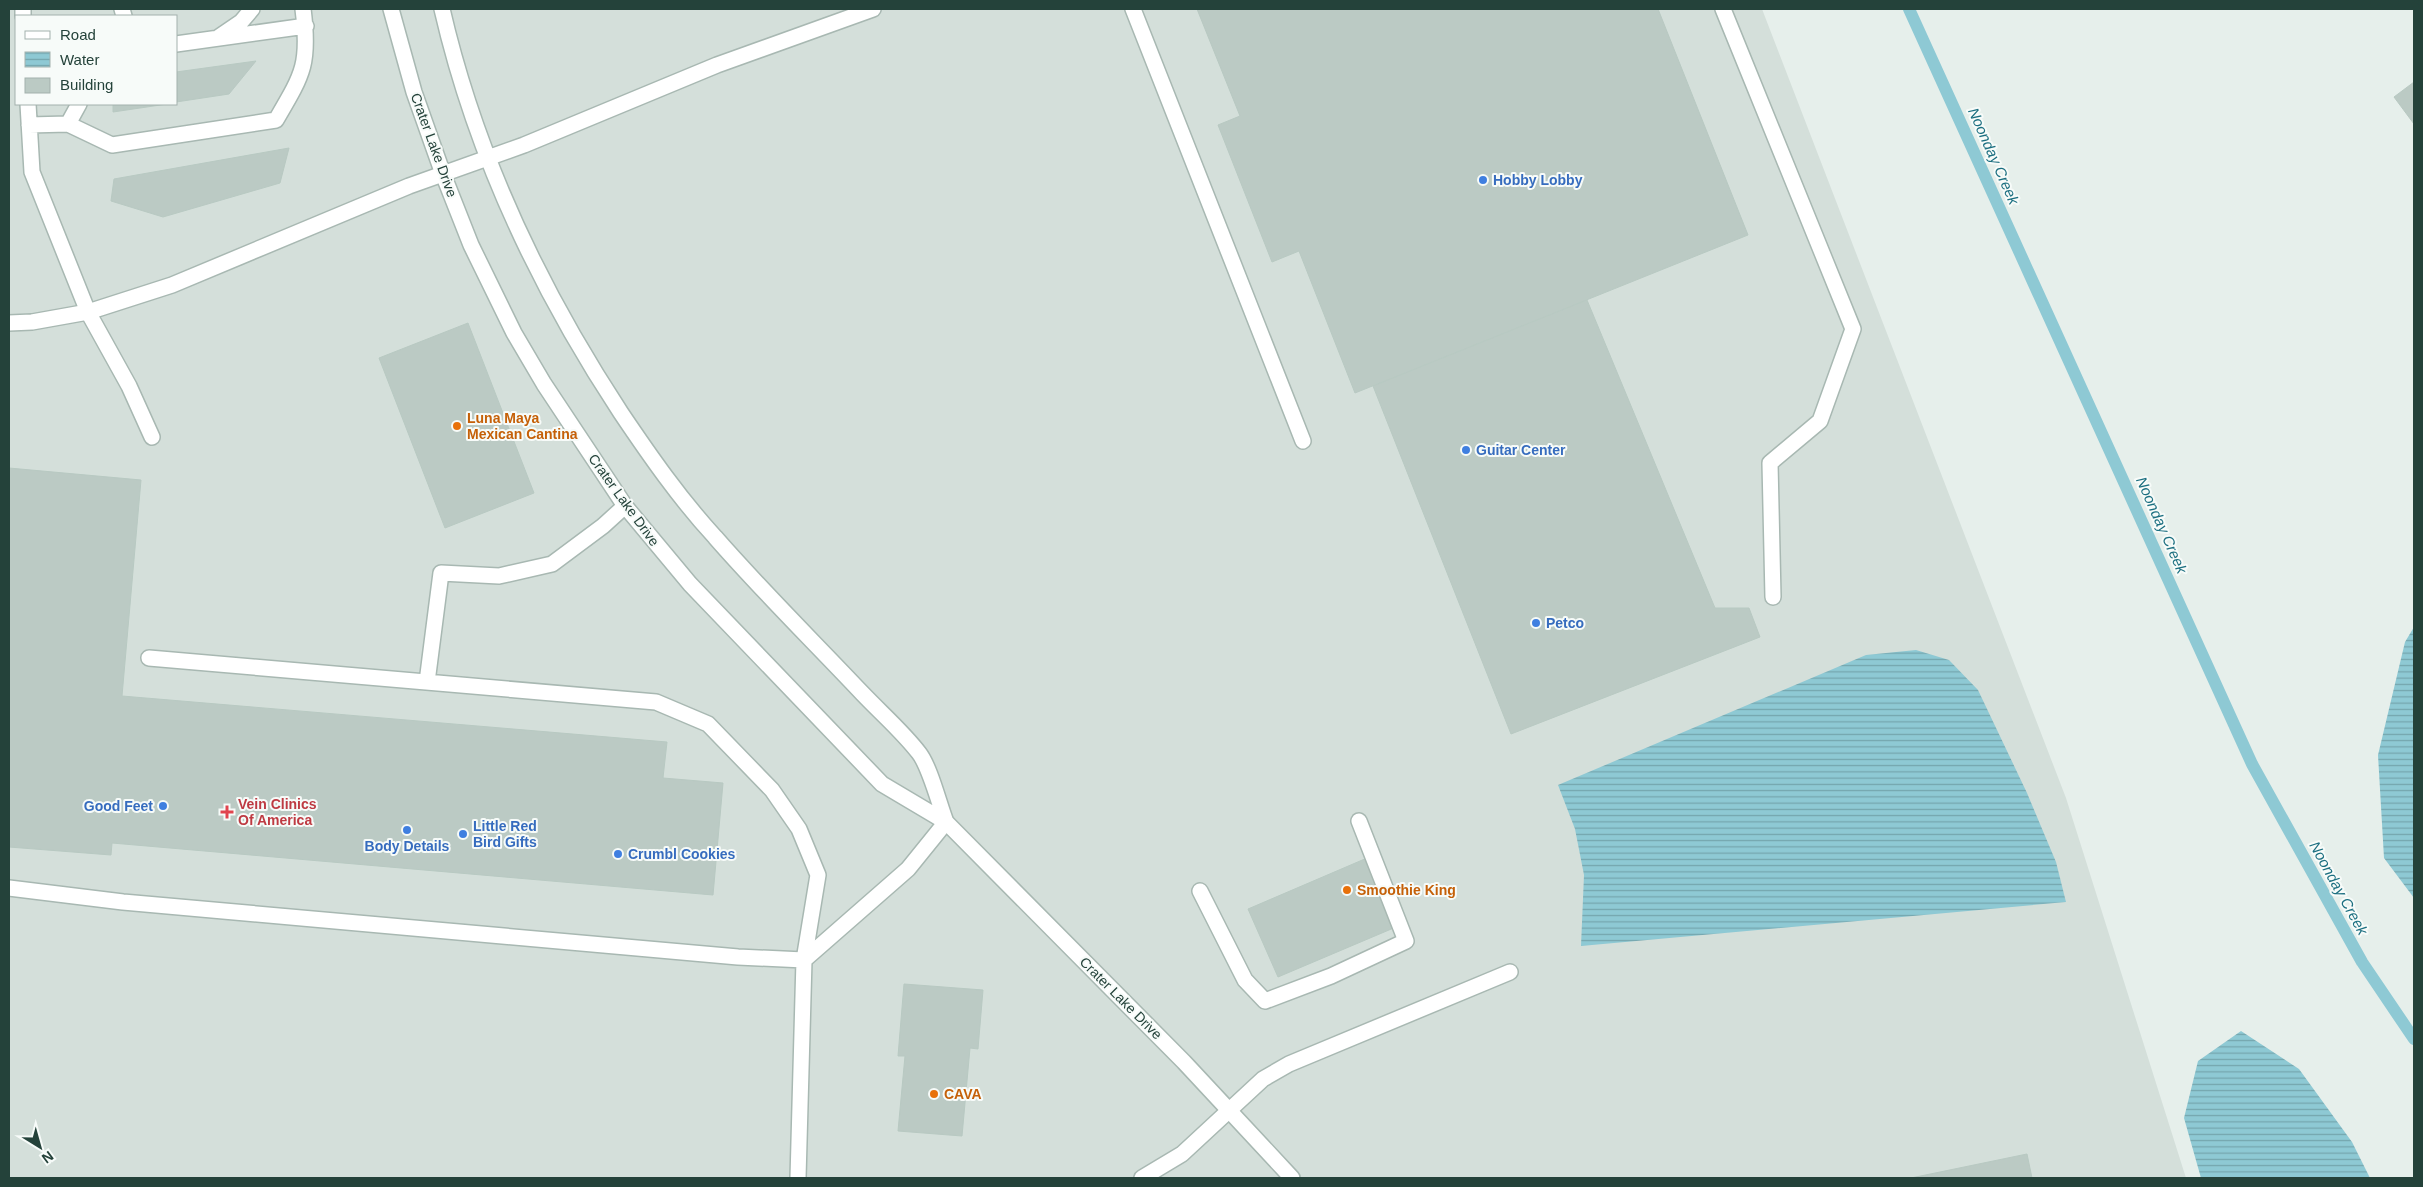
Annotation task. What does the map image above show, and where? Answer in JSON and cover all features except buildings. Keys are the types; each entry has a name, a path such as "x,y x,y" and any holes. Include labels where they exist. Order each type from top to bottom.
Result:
{"street":[{"path":"216,38 241,22 252,9"},
{"path":"29,125 68,124 112,145 276,120 301,78 306,62 304,9"},
{"name":"Crater Lake Drive","path":"391,9 414,92 471,245 514,333 544,384 625,506 690,584 882,784 946,822 1184,1062 1292,1178"},
{"name":"Crater Lake Drive","path":"442,9 462,79 490,158 518,226 550,294 586,359 675,489 714,536 921,755 946,822"},
{"path":"9,323 32,322 88,312 172,285 717,65 873,9"},
{"path":"1133,9 1304,441"},
{"path":"1723,9 1853,329 1820,421 1770,463 1773,597"},
{"path":"178,44 306,26"},
{"path":"28,105 32,172 88,312 129,386 152,437"},
{"path":"68,124 78,105"},
{"path":"427,682 441,573 499,576 552,564 604,526 625,506"},
{"path":"150,658 656,702 708,724 772,790 799,829 818,875 804,960 798,1178"},
{"path":"1200,891 1245,980 1265,1002 1331,976 1406,941 1359,821"},
{"path":"9,888 172,907 738,957 804,960 908,869 946,822"},
{"path":"1142,1178 1182,1154 1263,1079 1290,1064 1510,972"}],"shaded area":[{"path":"9,9 1762,9 2066,798 2186,1178 9,1178"}],"water":[{"path":"2414,627 2414,898 2384,858 2378,755 2405,642"},
{"path":"1916,650 1949,660 1978,690 2027,793 2056,862 2066,902 1581,946 1584,875 1575,829 1558,785 1866,655"},
{"path":"2241,1031 2299,1069 2352,1142 2370,1178 2201,1178 2184,1118 2198,1061"}],"waterway":[{"name":"Noonday Creek","path":"1909,9 2252,764 2362,962 2414,1039"}],"place":[{"name":"Hobby Lobby","path":"1483,180"},
{"name":"Luna Maya Mexican Cantina","path":"457,426"},
{"name":"Guitar Center","path":"1466,450"},
{"name":"Petco","path":"1536,623"},
{"name":"Good Feet","path":"163,806"},
{"name":"Vein Clinics Of America","path":"227,812"},
{"name":"Body Details","path":"407,830"},
{"name":"Little Red Bird Gifts","path":"463,834"},
{"name":"Crumbl Cookies","path":"618,854"},
{"name":"Smoothie King","path":"1347,890"},
{"name":"CAVA","path":"934,1094"}]}
